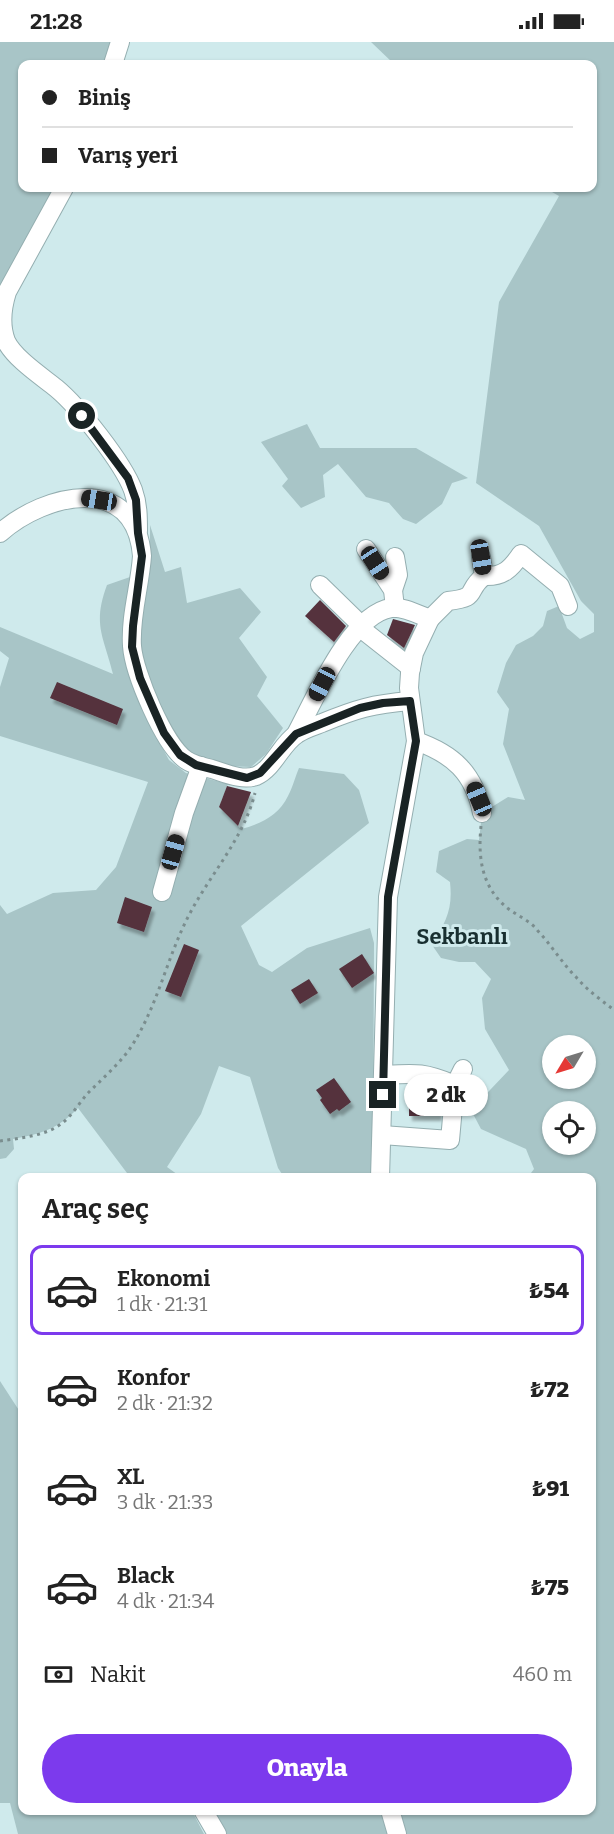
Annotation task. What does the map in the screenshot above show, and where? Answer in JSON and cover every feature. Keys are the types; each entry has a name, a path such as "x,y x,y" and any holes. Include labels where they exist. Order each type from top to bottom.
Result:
{"street":[{"path":"114,60 120,42"},
{"path":"62,192 7,292 3,306 2,330 12,350 70,401 116,459 133,489 142,556 133,626 134,656 140,678 164,733 180,755 187,761 201,766 247,778 260,773 296,734 350,636 394,599 398,575 396,557"},
{"path":"0,533 33,510 50,503 82,497 99,500 123,511 132,520 138,533"},
{"path":"366,549 394,599 430,619"},
{"path":"380,1173 388,897 416,741 409,688 414,653 430,619 448,601 470,596 477,582 484,576 503,573 511,568 521,554 560,586 568,606"},
{"path":"481,557 484,576"},
{"path":"320,585 360,626 411,668"},
{"path":"296,734 360,708 410,701"},
{"path":"416,741 443,751 455,763 474,788 482,813"},
{"path":"162,892 184,813 201,766"},
{"path":"382,1135 450,1140 454,1085 463,1069"},
{"path":"384,1075 419,1073 432,1075 454,1085"},
{"path":"206,1815 217,1834"},
{"path":"391,1815 397,1834"}],"path":[{"path":"0,1141 47,1131 60,1125 111,1073 128,1051 154,1005 188,917 237,840 254,799 260,773"},
{"path":"482,813 480,856 488,885 504,906 536,928 576,978 614,1010"}],"shaded area":[{"path":"0,42 114,42 108,60 18,60 18,192 56,192 0,293"},
{"path":"371,42 614,42 614,1834 227,1834 216,1815 596,1815 596,1173 531,1173 534,1169 526,1149 481,1129 471,1110 509,1070 485,1029 482,998 491,979 475,962 459,962 441,958 432,945 445,922 450,900 450,882 436,872 439,851 467,839 479,840 482,813 508,797 525,800 503,744 509,709 497,692 506,663 516,645 533,636 543,626 547,611 559,606 567,628 580,639 594,632 594,614 581,601 539,526 476,483 499,302 559,196 552,192 597,192 597,60 390,60"},
{"path":"307,424 320,448 416,448 468,478 452,483 442,504 416,524 403,519 389,503 366,497 338,464 323,475 325,497 301,508 282,486 288,479 261,442"},
{"path":"150,525 165,572 181,567 187,603 240,588 261,612 239,638 267,677 257,696 283,728 266,754 251,767 224,766 194,759 174,738 151,687 138,642 150,572"},
{"path":"130,577 122,631 125,654 148,721 169,760 186,773 228,784 219,807 241,829 262,821 280,808 290,793 299,768 344,774 359,790 369,823 241,926 259,965 272,972 307,948 370,928 374,943 373,1173 281,1173 250,1077 219,1066 201,1114 167,1167 175,1173 127,1173 78,1108 56,1126 13,1139 14,1149 6,1158 0,1159 0,905 7,914 53,893 96,890 116,867 148,782 0,736 0,687 9,658 0,651 0,627 113,674 100,621 100,611 107,585"},
{"path":"0,1381 18,1409 18,1815 194,1815 204,1834 18,1834 10,1803 0,1803"}],"building":[{"path":"320,600 346,626 334,642 305,616"},
{"path":"393,619 415,625 404,648 387,635"},
{"path":"57,682 123,709 117,725 50,698"},
{"path":"227,786 251,792 238,826 219,807"},
{"path":"125,897 152,907 144,932 117,923"},
{"path":"184,944 199,950 181,997 165,991"},
{"path":"362,954 374,973 352,988 339,969"},
{"path":"309,979 318,993 300,1004 291,990"},
{"path":"334,1078 351,1102 339,1111 337,1109 330,1114 316,1090"},
{"path":"409,1093 439,1093 439,1116 409,1116"}],"district":[{"name":"Sekbanlı","path":"462,936"}],"route":[{"path":"82,416 116,459 133,489 138,515 142,566 132,647 140,678 164,733 180,755 196,765 247,778 260,773 296,734 360,708 410,701 416,741 388,897 383,1095"}]}
